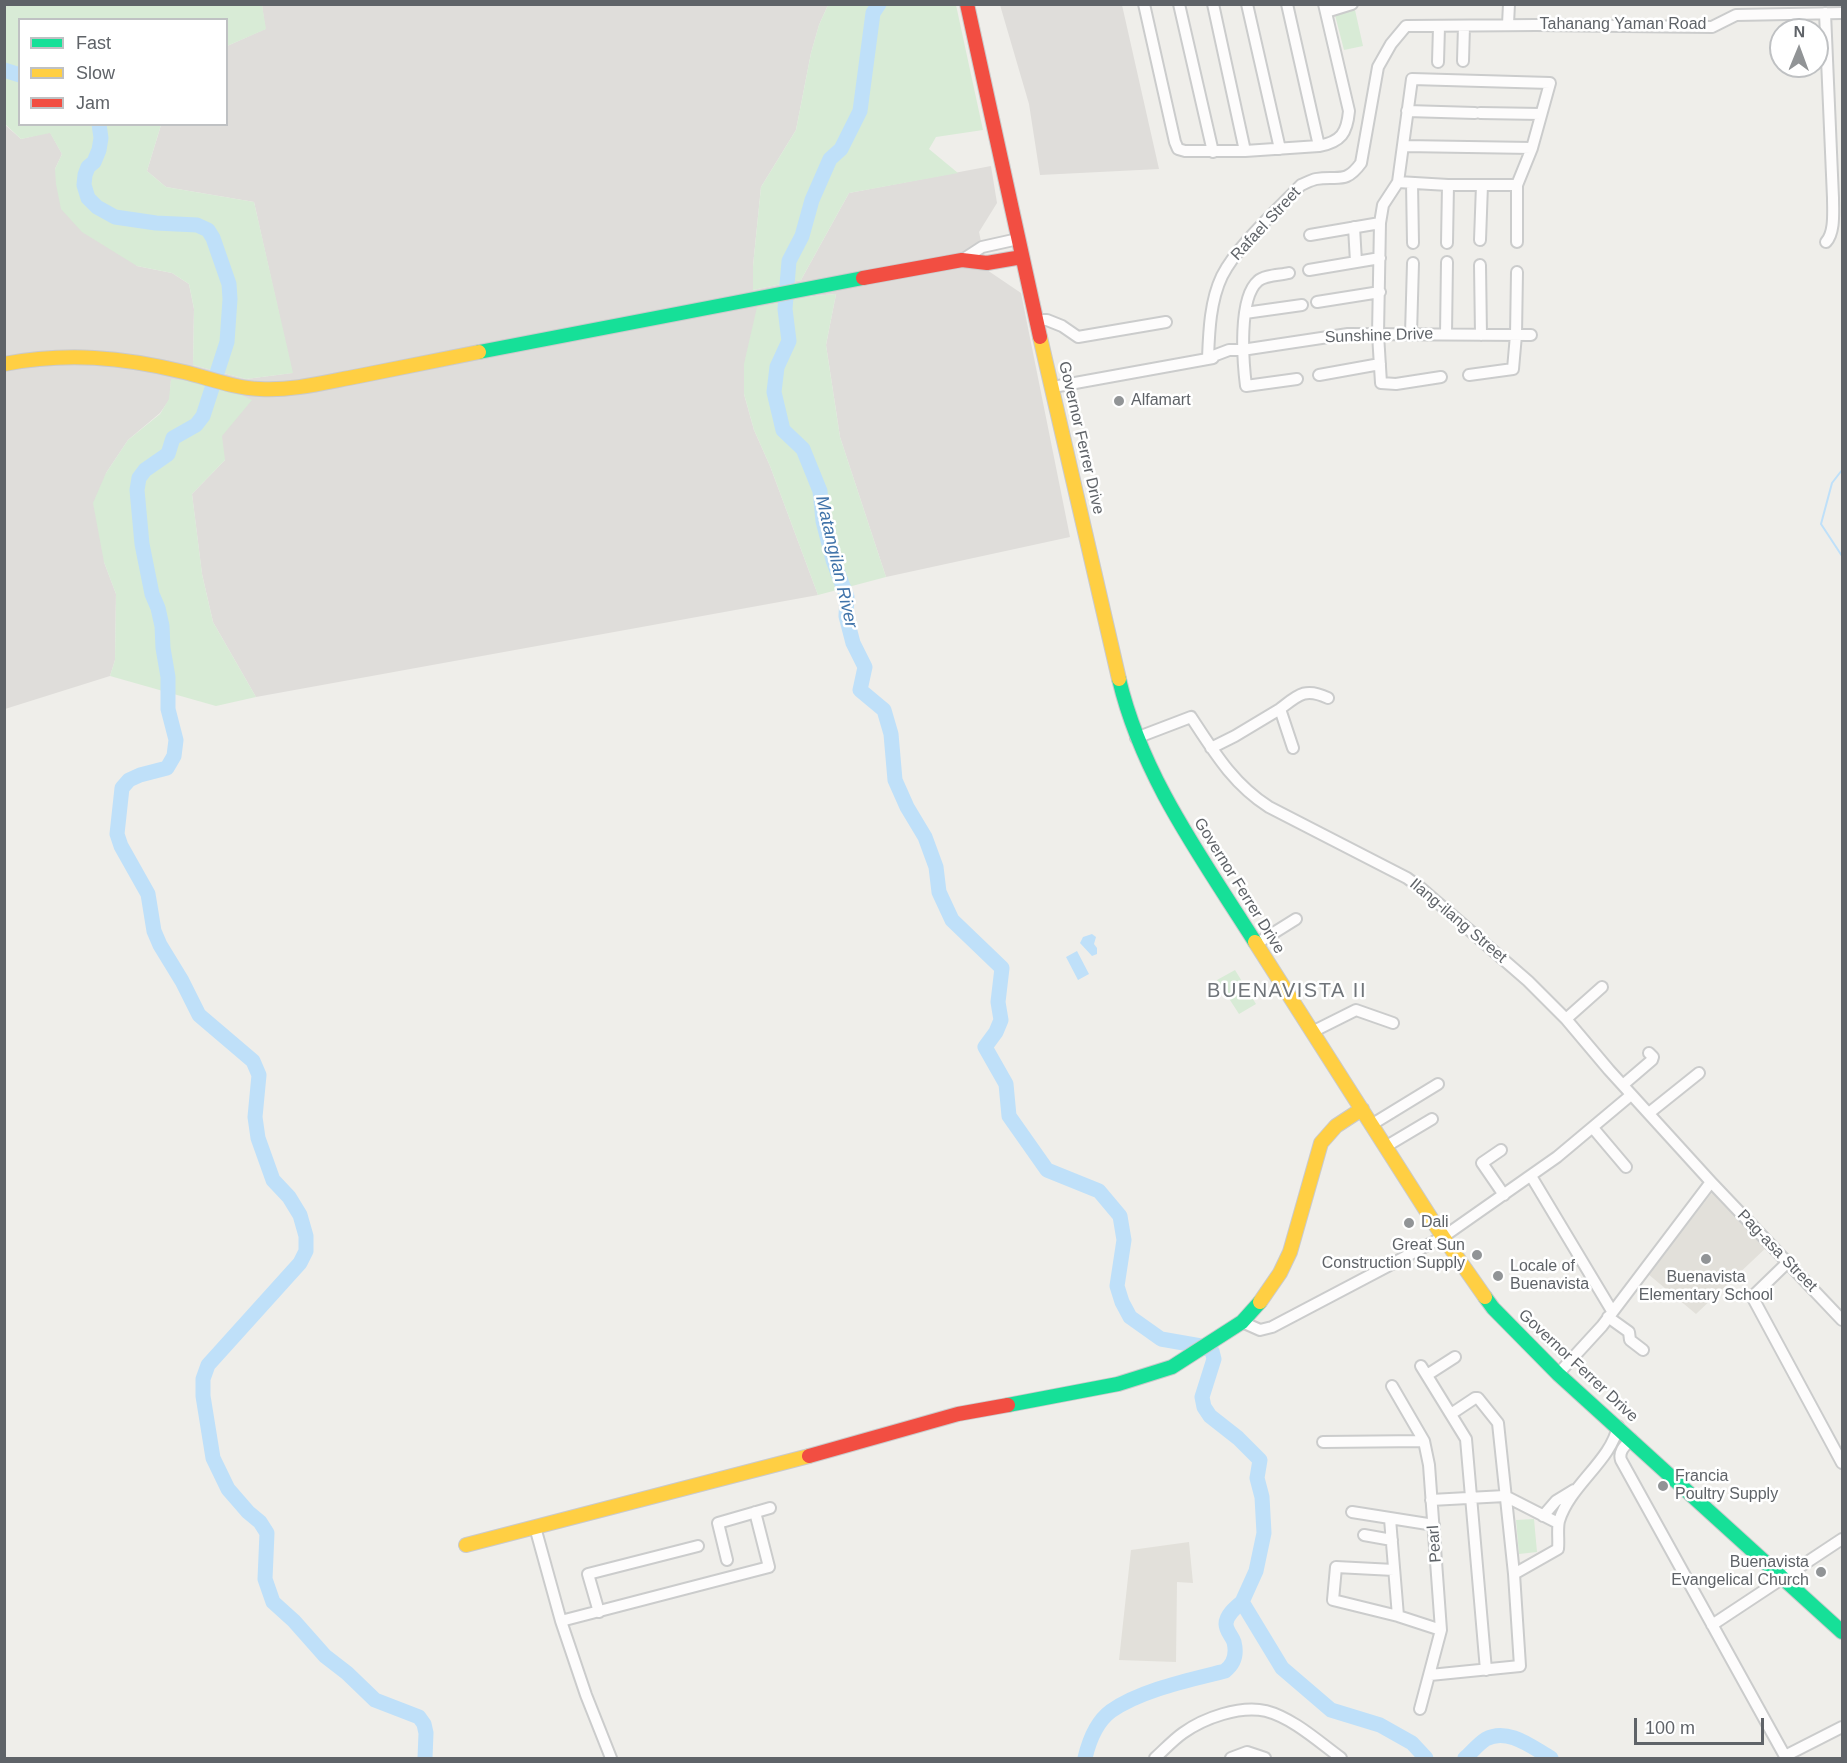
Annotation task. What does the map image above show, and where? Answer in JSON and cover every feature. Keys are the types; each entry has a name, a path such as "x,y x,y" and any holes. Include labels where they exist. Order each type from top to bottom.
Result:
{"street":[{"name":"Governor Ferrer Drive","path":"967,4 1018,240 1123,696 1136,738 1168,806 1443,1237 1493,1308 1558,1374 1618,1426 1842,1632"},
{"path":"1144,4 1178,149 1213,152 1319,146 1331,144 1341,136 1347,127 1349,111 1325,8 1352,4"},
{"path":"1179,4 1213,152"},
{"path":"1213,4 1245,151"},
{"path":"1247,4 1280,149"},
{"path":"1287,4 1319,146"},
{"path":"1508,24 1509,4"},
{"path":"1825,13 1838,198 1830,237 1826,242"},
{"name":"Tahanang Yaman Road","path":"1508,24 1712,27 1736,15 1842,13"},
{"name":"Rafael Street","path":"1208,358 1209,334 1216,292 1232,258 1301,185 1316,179 1335,179 1353,174 1361,163 1378,67 1391,44 1406,26 1508,24"},
{"path":"1463,61 1464,26"},
{"path":"1438,62 1439,27"},
{"path":"1441,377 1396,384 1381,383 1378,334 1380,223 1383,205 1398,182 1412,79 1550,82 1532,148 1517,185 1517,242"},
{"path":"1407,111 1541,114"},
{"path":"1404,146 1532,148"},
{"path":"1398,182 1517,185"},
{"path":"1412,183 1413,243"},
{"path":"1447,243 1448,185"},
{"path":"1480,240 1482,185"},
{"path":"1310,235 1380,223"},
{"path":"1354,227 1356,262"},
{"path":"962,260 982,247 1018,240"},
{"path":"4,364 74,355 130,360 243,387 261,389 308,386 802,288 962,260 987,263 1022,257"},
{"path":"1309,270 1380,258"},
{"path":"1446,334 1447,262"},
{"path":"1411,334 1413,263"},
{"path":"1480,265 1482,335"},
{"path":"1469,375 1512,369 1516,335 1517,272"},
{"path":"1289,273 1257,281 1251,291 1245,313 1242,350 1246,386 1297,379"},
{"path":"1317,302 1380,292"},
{"path":"1245,313 1302,305"},
{"path":"1038,320 1052,321 1078,337 1166,322"},
{"name":"Sunshine Drive","path":"1053,387 1208,358 1229,350 1327,337 1378,334 1531,335"},
{"path":"1319,375 1380,364"},
{"path":"1211,748 1235,736 1304,693 1317,693 1328,698"},
{"path":"1280,709 1293,748"},
{"name":"Ilang-ilang Street","path":"1136,738 1191,717 1233,779 1248,793 1265,805 1416,884 1528,981 1566,1019 1609,1070 1624,1084 1631,1095 1711,1182"},
{"path":"1256,944 1296,919"},
{"path":"1566,1019 1602,987"},
{"path":"1312,1032 1356,1010 1393,1023"},
{"path":"1624,1084 1652,1060 1653,1057 1649,1053"},
{"path":"1648,1113 1699,1073"},
{"path":"1371,1125 1438,1084"},
{"path":"1242,1322 1260,1329 1272,1327 1443,1237 1532,1176 1631,1095"},
{"path":"466,1545 756,1471 958,1414 1118,1384 1154,1374 1178,1364 1242,1322 1264,1298 1288,1258 1322,1143 1336,1126 1362,1109"},
{"path":"1385,1147 1432,1119"},
{"path":"1593,1128 1626,1167"},
{"path":"1501,1150 1482,1163 1504,1195"},
{"path":"1532,1176 1610,1314 1629,1332 1630,1340 1643,1350"},
{"path":"1558,1374 1610,1314 1711,1182"},
{"name":"Pag-asa Street","path":"1711,1182 1842,1320"},
{"path":"1788,1262 1755,1294 1754,1300 1842,1463"},
{"path":"1455,1357 1424,1370 1466,1439 1486,1670"},
{"name":"Pearl","path":"1392,1386 1424,1441 1429,1465 1441,1630 1420,1709"},
{"path":"1430,1675 1520,1666 1514,1574 1498,1423 1478,1398 1451,1414"},
{"path":"1514,1574 1558,1549 1558,1523 1576,1488 1613,1443 1618,1426"},
{"path":"1631,1439 1621,1451 1621,1460 1785,1757 1842,1727"},
{"path":"1323,1442 1424,1441"},
{"path":"1543,1515 1556,1502 1576,1488"},
{"path":"1431,1500 1505,1496 1558,1523"},
{"path":"727,1560 718,1523 770,1508"},
{"path":"561,1622 769,1567 755,1512"},
{"path":"1352,1512 1434,1525"},
{"path":"1390,1519 1398,1616"},
{"path":"535,1527 561,1622 611,1758"},
{"path":"1364,1535 1392,1540"},
{"path":"1712,1625 1842,1539"},
{"path":"599,1612 588,1574 698,1546"},
{"path":"1394,1570 1336,1567 1333,1600 1398,1616 1441,1630"},
{"path":"1155,1758 1181,1734 1209,1720 1234,1712 1257,1710 1285,1719 1341,1758"},
{"path":"1231,1758 1247,1752 1265,1758"}],"shaded area":[{"path":"262,5 828,5 819,25 811,53 796,130 761,187 753,266 753,290 801,280 849,193 991,166 997,203 979,232 987,270 1021,293 1070,537 886,577 840,437 826,345 836,294 804,297 744,394 754,430 770,466 818,595 256,697 213,622 202,574 192,494 225,460 171,379 170,399 160,413 128,440 106,473 104,562 116,594 115,660 110,676 5,709 4,124 21,139 50,132 62,154 55,169 137,266 172,273 189,284 194,309 193,365 246,379 292,373 254,202 166,187 147,171 161,126 228,126 228,46 265,29"},
{"path":"1000,5 1122,5 1159,169 1040,175 1029,104"},
{"name":"Buenavista Elementary School","path":"1714,1190 1769,1245 1696,1314 1648,1274"},
{"path":"1189,1542 1193,1583 1177,1582 1176,1662 1119,1660 1131,1550"}],"green space":[{"path":"5,4 262,5 266,29 228,46 228,18 18,18 18,126 161,126 147,171 166,187 254,202 293,373 246,379 193,365 194,309 189,284 172,273 137,266 82,232 61,209 55,169 62,154 50,133 21,139 5,124"},
{"path":"828,5 956,5 983,130 936,137 929,149 958,173 849,193 801,280 753,290 753,266 761,187 796,130 811,53 819,25"},
{"path":"1355,10 1363,46 1344,50 1335,15"},
{"path":"836,294 826,345 840,437 886,577 818,595 770,466 754,430 744,394 744,364 757,307 804,297"},
{"path":"171,379 212,385 252,400 222,436 225,460 192,494 202,574 213,622 256,697 216,706 110,676 115,660 116,594 104,562 93,503 106,473 128,440 160,414 169,399"},
{"path":"1235,970 1256,1004 1239,1014 1217,980"},
{"path":"1534,1519 1537,1552 1519,1554 1516,1520"}],"water":[{"path":"1092,934 1096,937 1094,944 1097,954 1092,956 1080,943 1083,937"},
{"path":"1077,951 1089,974 1078,980 1066,957"}],"waterway":[{"name":"Matangilan River","path":"879,4 873,13 860,111 841,149 830,159 812,200 802,236 789,261 785,309 789,341 777,367 774,392 783,430 803,449 820,491 823,521 833,560 847,597 846,616 853,643 865,667 860,690 884,710 891,734 895,780 907,807 925,837 936,867 939,892 952,920 1002,968 998,1002 1001,1020 996,1032 985,1047 1006,1084 1009,1116 1047,1170 1099,1191 1120,1216 1124,1240 1117,1286 1130,1317 1161,1339 1201,1346 1212,1351 1214,1359 1202,1397 1204,1407 1210,1416 1238,1438 1260,1460 1257,1478 1262,1497 1264,1533 1256,1571 1242,1602 1282,1668 1331,1710 1380,1725 1412,1743 1426,1758"},
{"path":"4,70 18,74"},
{"path":"99,126 101,138 99,150 85,175 84,185 88,198 97,207 115,217 156,223 197,225 208,230 229,284 227,342 203,416 196,425 173,438 168,454 145,470 139,478 137,490 142,544 152,594 162,626 168,677 168,709 176,740 174,756 167,768 140,775 129,780 122,788 117,834 121,846 148,894 154,931 160,945 199,1015 253,1061 259,1075 255,1117 258,1138 273,1180 289,1197 300,1215 306,1236 306,1251 300,1263 208,1365 203,1379 203,1396 213,1458 228,1489 260,1522 267,1533 265,1579 273,1602 294,1621 325,1656 375,1700 419,1717 426,1733 425,1758"},
{"path":"1842,470 1832,483 1821,524 1842,556"},
{"path":"1085,1758 1094,1732 1111,1711 1151,1691 1225,1671 1233,1662 1235,1651 1226,1621 1242,1602"},
{"name":"Matangilan River","path":"1465,1758 1480,1743 1494,1736 1520,1740 1551,1758"}],"traffic: fast":[{"path":"479,352 863,278"},
{"path":"1119,679 1142,750 1158,783 1195,848 1255,942"},
{"path":"1485,1297 1558,1374 1842,1632"},
{"path":"1008,1405 1118,1384 1172,1367 1242,1322 1260,1302"}],"traffic: slow":[{"path":"1040,337 1119,679"},
{"path":"4,364 72,357 116,360 161,367 241,387 272,389 322,383 479,352"},
{"path":"1255,942 1443,1237 1485,1297"},
{"path":"1260,1302 1280,1273 1290,1252 1321,1143 1336,1126 1362,1109"},
{"path":"466,1545 809,1456"}],"traffic: jam":[{"path":"967,4 1040,337"},
{"path":"863,278 962,260 987,263 1022,257"},
{"path":"809,1456 958,1414 1008,1405"}],"place":[{"name":"Alfamart","path":"1119,401"},
{"name":"Dali","path":"1409,1223"},
{"name":"Great Sun Construction Supply","path":"1477,1255"},
{"name":"Buenavista Elementary School","path":"1706,1259"},
{"name":"Locale of Buenavista","path":"1498,1276"},
{"name":"Francia Poultry Supply","path":"1663,1486"},
{"name":"Buenavista Evangelical Church","path":"1821,1572"}],"district":[{"name":"BUENAVISTA II","path":"1287,991"}]}
